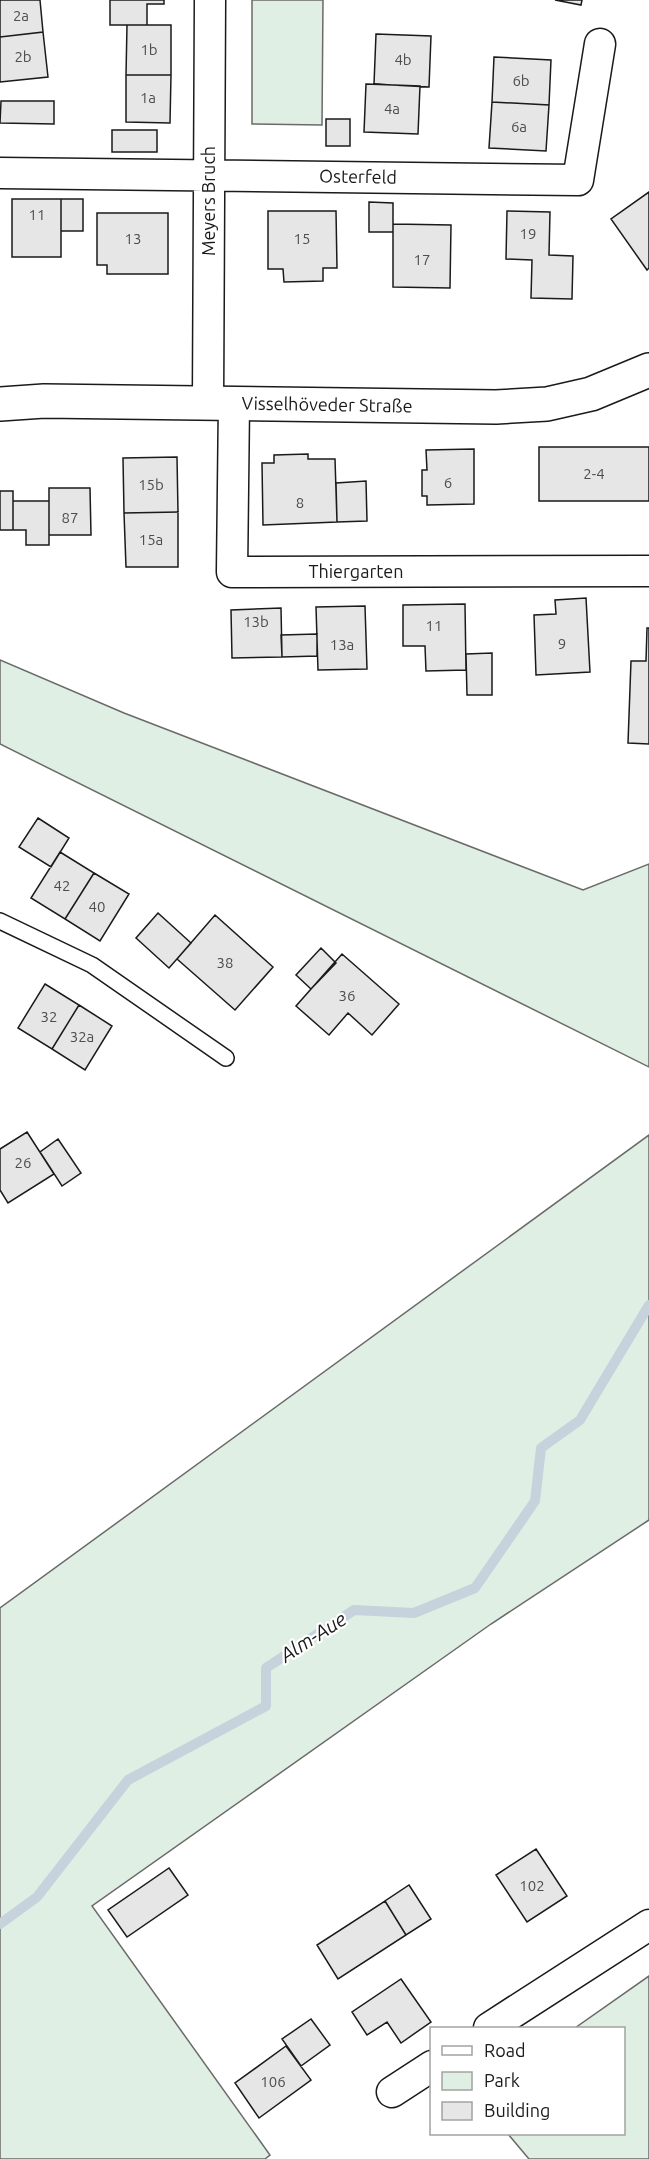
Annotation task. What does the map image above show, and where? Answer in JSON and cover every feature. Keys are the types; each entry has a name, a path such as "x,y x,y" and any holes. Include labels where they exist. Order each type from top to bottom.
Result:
{"street":[{"name":"Meyers Bruch","path":"210,0 209,175 221,403"},
{"name":"Osterfeld","path":"0,172 578,180 600,44"},
{"name":"Visselhöveder Straße","path":"0,404 30,400 496,407 547,404 591,394 649,370"},
{"name":"Thiergarten","path":"221,403 232,572 649,572"},
{"path":"491,2027 649,1925"},
{"path":"392,2092 430,2067"}],"lane":[{"path":"0,921 92,965 226,1058"}],"green space":[{"path":"252,0 323,0 322,125 252,124"},
{"path":"0,660 124,713 583,890 649,864 649,1067 0,744"},
{"path":"649,1135 649,1520 491,1624 92,1906 270,2155 265,2159 0,2159 0,1608"},
{"path":"649,1976 649,2159 529,2159 509,2135 625,2135 625,2027 576,2027"}],"building":[{"path":"0,0 40,0 43,32 0,37"},
{"path":"110,0 164,0 164,4 147,4 147,25 110,25"},
{"path":"555,0 582,0 581,5"},
{"path":"127,25 171,25 171,75 126,75"},
{"path":"43,32 48,77 0,82 0,37"},
{"path":"376,34 431,36 429,87 374,84"},
{"path":"494,57 551,60 549,105 492,102"},
{"path":"126,75 171,75 170,123 126,122"},
{"path":"366,84 420,86 418,134 364,132"},
{"path":"1,101 54,101 54,124 0,123"},
{"path":"492,102 549,105 546,151 489,148"},
{"path":"326,119 350,119 350,146 326,146"},
{"path":"112,130 157,130 157,152 112,152"},
{"path":"649,192 649,268 647,270 611,219"},
{"path":"12,199 61,199 61,257 12,257"},
{"path":"61,199 83,199 83,231 61,231"},
{"path":"369,202 393,203 393,232 369,232"},
{"path":"268,211 336,211 337,268 323,268 323,281 284,282 283,269 268,269"},
{"path":"507,211 550,212 549,255 573,256 572,299 531,298 532,260 506,259"},
{"path":"97,213 168,213 168,274 107,274 107,265 97,265"},
{"path":"393,224 451,225 450,288 393,287"},
{"path":"539,447 649,447 649,501 539,501"},
{"path":"474,449 474,504 427,505 427,496 422,496 422,470 427,470 426,450"},
{"path":"308,454 308,459 335,459 337,522 263,525 262,463 274,463 274,455"},
{"path":"177,457 178,512 124,513 123,458"},
{"path":"366,481 367,521 337,522 336,483"},
{"path":"49,488 90,488 91,535 49,535"},
{"path":"0,491 13,491 13,530 0,530"},
{"path":"13,501 49,501 49,545 26,545 26,530 13,530"},
{"path":"178,512 178,567 126,567 124,513"},
{"path":"586,598 590,672 536,675 534,615 556,614 555,600"},
{"path":"465,604 466,670 426,671 425,646 403,646 403,605"},
{"path":"365,606 367,669 318,670 316,607"},
{"path":"281,608 282,657 232,658 231,610"},
{"path":"647,628 649,628 649,744 628,743 631,661 646,661"},
{"path":"317,634 317,656 282,657 281,635"},
{"path":"492,653 492,695 467,695 466,654"},
{"path":"38,818 69,838 51,867 19,847"},
{"path":"60,852 94,873 65,919 31,898"},
{"path":"94,873 129,894 100,941 65,919"},
{"path":"158,913 191,943 169,968 136,938"},
{"path":"215,915 273,967 235,1010 177,959"},
{"path":"321,948 336,963 311,989 296,975"},
{"path":"342,954 399,1004 372,1035 348,1013 329,1035 296,1006"},
{"path":"45,984 79,1005 52,1049 18,1028"},
{"path":"79,1005 112,1026 85,1070 52,1049"},
{"path":"27,1132 54,1174 8,1203 0,1190 0,1149"},
{"path":"58,1139 81,1173 62,1186 40,1152"},
{"path":"536,1849 567,1896 527,1922 496,1875"},
{"path":"169,1868 188,1895 127,1937 108,1910"},
{"path":"409,1885 431,1919 406,1935 385,1901"},
{"path":"385,1901 406,1935 338,1979 317,1945"},
{"path":"401,1979 431,2022 401,2043 387,2022 367,2035 352,2012"},
{"path":"311,2019 330,2045 301,2066 282,2039"},
{"path":"286,2046 311,2080 259,2118 235,2083"}],"waterway":[{"name":"Alm-Aue","path":"0,1924 37,1897 128,1780 266,1706 266,1668 354,1610 414,1613 475,1588 535,1501 541,1448 580,1420 649,1305"}]}
